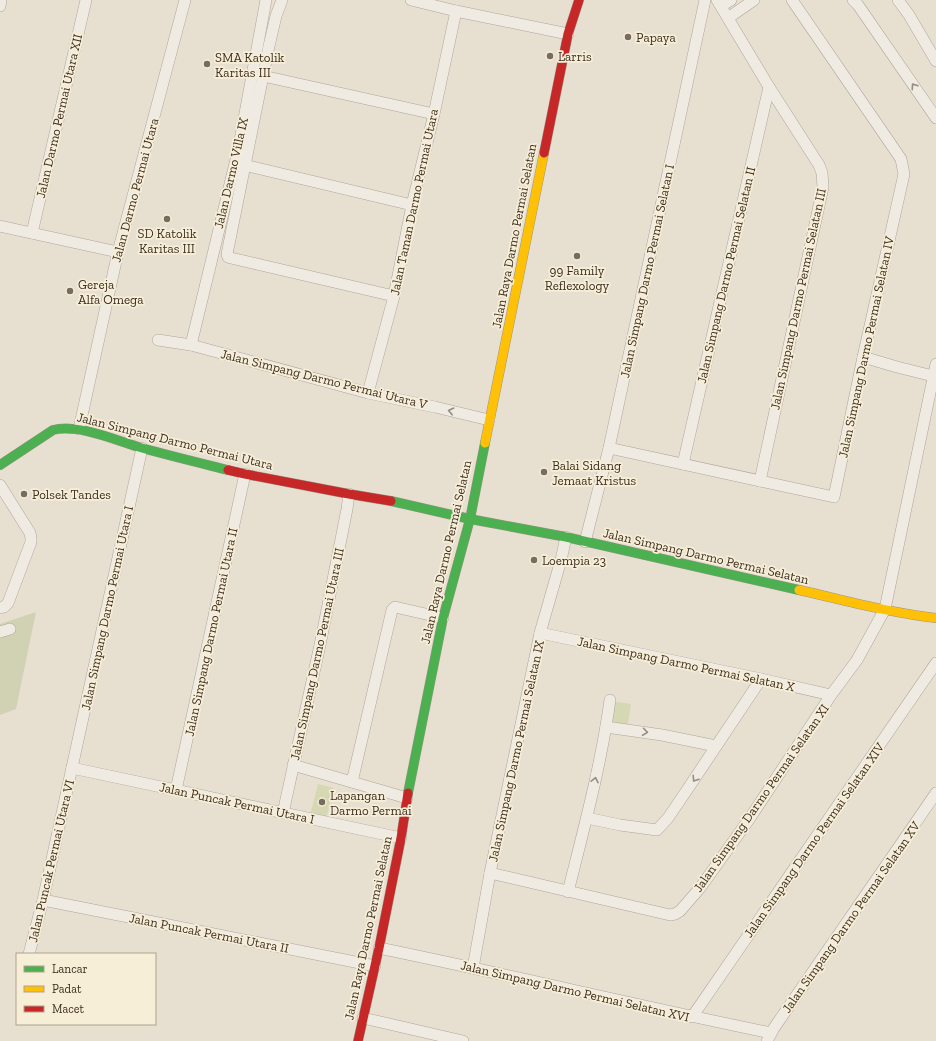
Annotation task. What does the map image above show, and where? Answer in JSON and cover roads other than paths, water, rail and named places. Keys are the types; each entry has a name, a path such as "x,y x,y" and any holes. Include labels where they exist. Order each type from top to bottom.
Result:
{"street":[{"path":"0,6 2,0"},
{"name":"Jalan Darmo Permai Utara XII","path":"32,233 86,0"},
{"name":"Jalan Darmo Permai Utara","path":"79,429 118,252 185,0"},
{"name":"Jalan Darmo Villa IX","path":"190,345 238,151 266,0"},
{"path":"282,0 276,16 244,165 227,254 228,257 394,296"},
{"path":"411,0 456,11 568,34"},
{"name":"Jalan Raya Darmo Permai Selatan","path":"358,1041 379,948 443,618 470,519 568,34 579,0"},
{"name":"Jalan Simpang Darmo Permai Selatan I","path":"585,542 609,448 705,0"},
{"path":"719,3 731,0"},
{"path":"728,18 754,0"},
{"name":"Jalan Simpang Darmo Permai Selatan IV","path":"609,448 834,497 863,357 904,174 901,158 792,0"},
{"path":"898,0 936,61"},
{"path":"859,2 936,118"},
{"name":"Jalan Simpang Darmo Permai Selatan III","path":"719,3 819,165 822,173 823,187 760,482"},
{"name":"Jalan Taman Darmo Permai Utara","path":"368,393 394,296 412,204 434,114 456,11"},
{"path":"263,76 434,114"},
{"name":"Jalan Simpang Darmo Permai Selatan II","path":"683,464 770,87"},
{"path":"244,165 412,204"},
{"path":"0,226 118,252"},
{"name":"Jalan Simpang Darmo Permai Utara V","path":"158,340 190,345 368,393 489,420"},
{"path":"863,357 933,376"},
{"name":"Jalan Simpang Darmo Permai Selatan XI","path":"490,873 670,915 680,911 700,888 750,818 831,695 857,660 885,609 936,364"},
{"name":"Jalan Simpang Darmo Permai Utara","path":"0,465 52,430 60,428 79,429 142,448 245,474 397,502 470,519"},
{"name":"Jalan Simpang Darmo Permai Utara I","path":"72,768 142,448"},
{"name":"Jalan Simpang Darmo Permai Utara II","path":"176,790 245,474"},
{"path":"0,485 30,533 31,538 31,542 8,602 0,608"},
{"name":"Jalan Simpang Darmo Permai Utara III","path":"282,813 348,509 349,494"},
{"name":"Jalan Simpang Darmo Permai Selatan","path":"470,519 566,537 885,609 936,618"},
{"name":"Jalan Simpang Darmo Permai Selatan IX","path":"473,968 490,873 540,633 566,537"},
{"path":"352,782 392,610 395,607 443,618"},
{"name":"Jalan Simpang Darmo Permai Selatan X","path":"540,633 831,695"},
{"name":"Jalan Simpang Darmo Permai Selatan XIV","path":"692,1017 936,663"},
{"path":"586,818 620,825 657,830 668,818 761,679"},
{"path":"568,892 606,727 610,700"},
{"path":"606,727 662,735 716,746"},
{"path":"293,765 407,798"},
{"name":"Jalan Puncak Permai Utara I","path":"72,768 401,838"},
{"name":"Jalan Puncak Permai Utara VI","path":"29,953 43,900 72,768"},
{"name":"Jalan Simpang Darmo Permai Selatan XV","path":"769,1037 936,793"},
{"name":"Jalan Puncak Permai Utara II","path":"43,900 375,966"},
{"name":"Jalan Simpang Darmo Permai Selatan XVI","path":"379,948 692,1017 769,1037"},
{"path":"363,1018 463,1041"}],"place":[{"name":"Papaya","path":"628,37"},
{"name":"Larris","path":"550,56"},
{"name":"SMA Katolik Karitas III","path":"207,64"},
{"name":"SD Katolik Karitas III","path":"167,219"},
{"name":"99 Family Reflexology","path":"577,256"},
{"name":"Gereja Alfa Omega","path":"70,291"},
{"name":"Balai Sidang Jemaat Kristus","path":"544,472"},
{"name":"Polsek Tandes","path":"24,494"},
{"name":"Loempia 23","path":"534,560"},
{"name":"Lapangan Darmo Permai","path":"322,802"}]}
